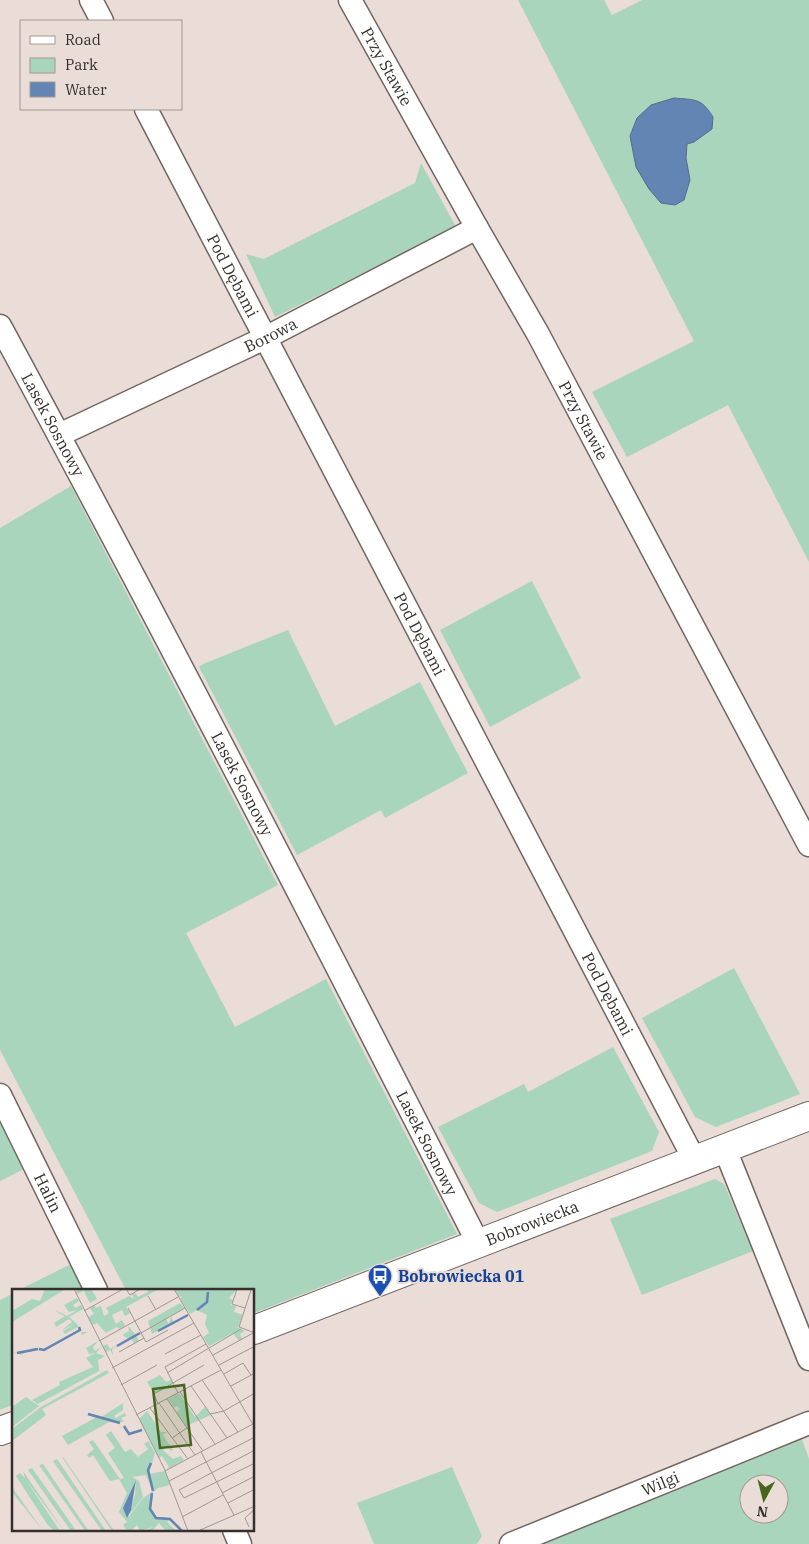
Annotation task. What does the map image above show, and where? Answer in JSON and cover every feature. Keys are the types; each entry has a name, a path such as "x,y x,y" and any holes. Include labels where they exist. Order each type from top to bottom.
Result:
{"street":[{"path":"91,0 101,20"},
{"name":"Przy Stawie","path":"350,0 587,424 809,845"},
{"name":"Pod Dębami","path":"147,110 695,1161"},
{"name":"Borowa","path":"59,435 265,338 476,228"},
{"name":"Lasek Sosnowy","path":"0,326 329,951 478,1244"},
{"name":"Halin","path":"0,1095 96,1289"},
{"name":"Bobrowiecka","path":"255,1330 809,1116"},
{"path":"725,1149 809,1359"},
{"name":"Wilgi","path":"511,1544 809,1423"},
{"path":"0,1431 12,1427"},
{"path":"235,1532 240,1544"}],"green space":[{"path":"518,0 604,0 612,15 642,0 809,0 809,562 728,405 627,457 592,392 694,341"},
{"path":"421,163 456,227 275,317 246,254 264,259 415,183"},
{"path":"71,486 278,885 186,933 235,1027 326,979 457,1234 255,1313 255,1289 125,1289 0,1050 0,528"},
{"path":"532,581 581,678 490,727 440,630"},
{"path":"288,630 335,726 420,682 468,773 385,818 381,810 297,855 199,667"},
{"path":"734,968 800,1094 716,1127 695,1117 642,1018"},
{"path":"613,1047 659,1132 652,1151 497,1212 479,1203 438,1127 524,1084 528,1092"},
{"path":"0,1119 26,1168 0,1181"},
{"path":"715,1179 724,1184 753,1251 642,1295 610,1219"},
{"path":"73,1263 86,1289 21,1289"},
{"path":"12,1294 12,1405 0,1410 0,1300"},
{"path":"800,1434 809,1459 809,1544 525,1544"},
{"path":"452,1467 482,1536 477,1544 374,1544 357,1503"}],"water":[{"path":"674,98 697,101 705,106 713,117 712,129 694,142 687,144 686,158 690,180 684,200 675,205 661,203 649,189 636,167 630,136 637,118 651,105"}],"place":[{"name":"Bobrowiecka 01","path":"380,1297"}]}
